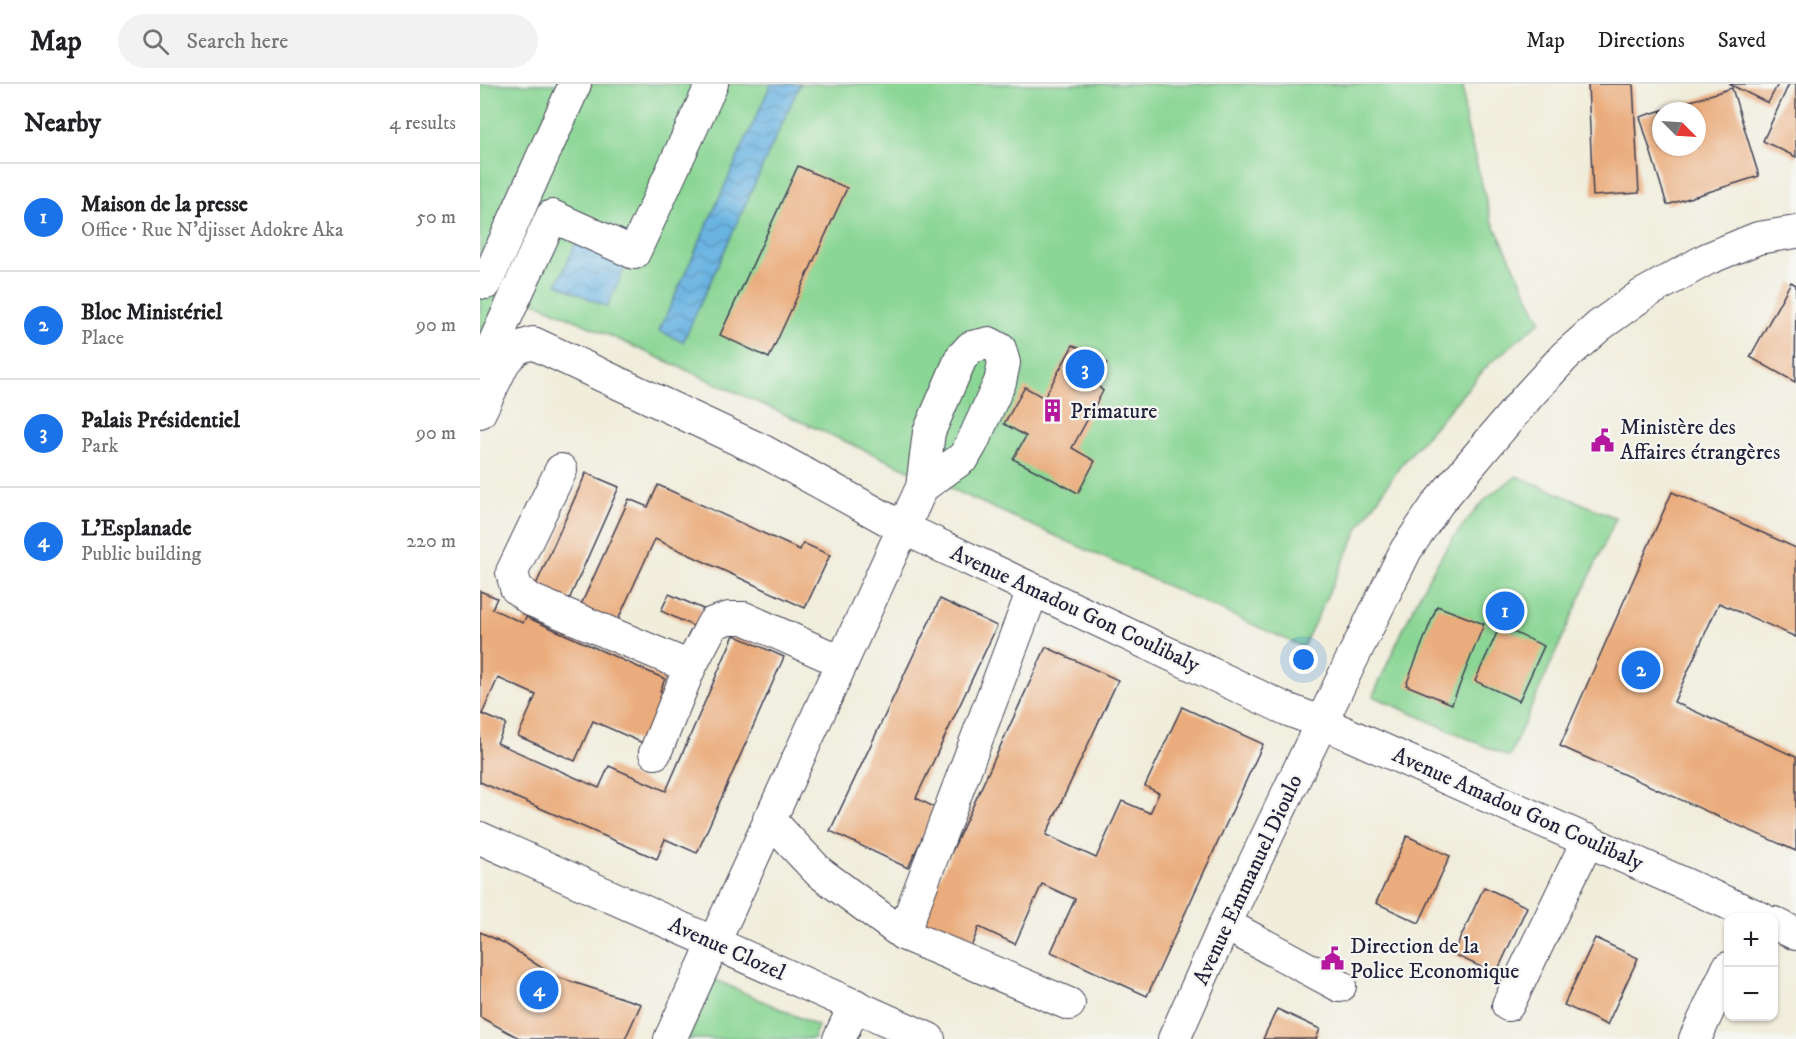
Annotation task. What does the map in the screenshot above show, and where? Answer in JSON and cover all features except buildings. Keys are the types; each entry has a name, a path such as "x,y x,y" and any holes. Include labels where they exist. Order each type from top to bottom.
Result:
{"street":[{"path":"480,281 486,283 575,84"},
{"path":"480,374 552,216 634,253 712,84"},
{"name":"Avenue Emmanuel Dioulo","path":"1174,1039 1225,924 1350,663 1406,550 1438,503 1482,448 1565,356 1599,327 1642,295 1707,259 1758,238 1796,232"},
{"name":"Avenue Amadou Gon Coulibaly","path":"480,412 504,362 517,348 532,343 763,451 903,528 1286,709 1323,723 1749,913"},
{"path":"561,470 512,572 516,588 531,600 690,667"},
{"path":"669,1039 922,487"},
{"path":"903,934 1033,590"},
{"path":"655,753 690,667 713,623 729,618 744,618 842,662"},
{"path":"769,819 819,872 903,934 1069,1004"},
{"name":"Avenue Clozel","path":"480,837 713,944 929,1039"},
{"path":"1509,1005 1588,840"},
{"path":"480,864 526,857"},
{"path":"1225,924 1340,986"},
{"name":"Avenue Amadou Gon Coulibaly","path":"1778,926 1796,934"},
{"path":"1695,1039 1724,977"},
{"path":"839,1039 855,1005"}],"green space":[{"path":"480,84 1463,84 1465,119 1491,219 1541,321 1489,364 1401,465 1361,524 1303,647 517,294 480,374"},
{"path":"1517,476 1616,518 1509,757 1373,696 1420,594 1449,545 1484,501"},
{"path":"714,979 818,1026 813,1039 688,1039"}],"water":[{"path":"771,84 800,84 683,342 659,331"},
{"path":"579,237 629,259 607,307 557,284"}],"place":[{"name":"Palais Présidentiel","path":"1085,369"},
{"name":"Primature","path":"1052,411"},
{"name":"Ministère des Affaires étrangères","path":"1602,440"},
{"name":"Maison de la presse","path":"1505,611"},
{"name":"Bloc Ministériel","path":"1641,670"},
{"name":"Direction de la Police Economique","path":"1332,959"},
{"name":"L'Esplanade","path":"539,990"}]}
